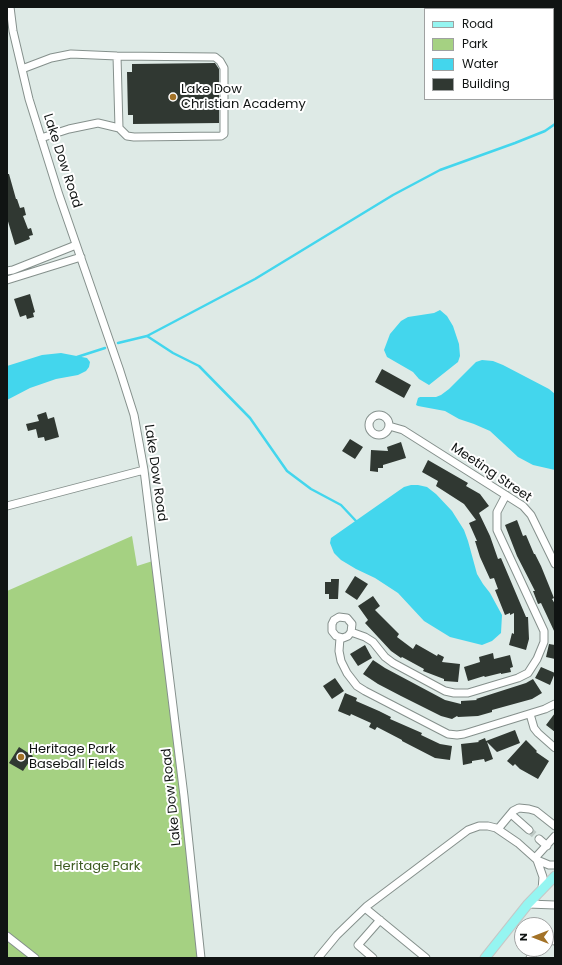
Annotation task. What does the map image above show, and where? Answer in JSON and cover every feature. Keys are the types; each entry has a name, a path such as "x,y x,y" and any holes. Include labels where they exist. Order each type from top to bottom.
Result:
{"main road":[{"path":"485,958 528,904 555,876"}],"street":[{"name":"Lake Dow Road","path":"10,7 12,31 41,138 134,415 144,470 184,796 201,958"},
{"path":"22,69 51,58 71,54 215,57 220,61 224,68 224,134 221,136 134,137 127,136 119,128 98,123 70,129 41,138"},
{"path":"116,56 119,128"},
{"path":"7,271 76,245"},
{"path":"7,280 81,257"},
{"name":"Meeting Street","path":"389,426 403,430 521,504 530,513 555,564"},
{"path":"7,506 144,470"},
{"path":"351,632 369,639 385,657 393,663 452,693 468,693 518,678 528,673 538,660 544,642 544,631 497,530 497,512 506,494"},
{"path":"344,617 349,620 352,626 351,632 348,636 340,638 334,635 331,629 332,624 337,618 344,617"},
{"path":"340,638 339,650 341,661 348,676 360,688 446,733 462,734 545,710 555,704"},
{"path":"530,714 533,725 538,733 555,748"},
{"path":"498,829 511,814 519,808 536,811 555,826"},
{"path":"511,814 529,830"},
{"path":"318,958 337,935 365,908 468,830 479,826 488,826 498,829 518,843 536,859 549,865 555,865"},
{"path":"536,859 555,836"},
{"path":"540,839 547,846"},
{"path":"536,859 541,869 542,890"},
{"path":"528,904 555,905"},
{"path":"365,908 426,958"},
{"path":"373,958 358,945 380,920"},
{"path":"7,936 35,958"}],"green space":[{"name":"Heritage Park","path":"132,536 137,566 159,559 193,898 203,958 7,958 7,591"}],"water":[{"path":"440,310 447,316 453,326 459,344 460,356 458,362 429,385 419,379 413,372 387,357 384,350 390,334 401,321 408,317 434,313"},
{"path":"61,353 87,358 90,362 89,367 86,371 78,375 56,379 30,388 7,400 7,366 42,355"},
{"path":"482,360 493,361 503,365 549,389 555,394 555,470 533,465 518,457 490,431 459,419 445,411 416,405 418,398 420,397 436,397 441,395 476,362"},
{"path":"411,485 427,487 436,494 452,511 464,530 477,574 490,593 502,615 501,633 492,641 482,645 450,637 424,621 398,593 375,578 341,560 334,553 330,543 331,538 404,487"}],"building":[{"path":"215,63 219,69 219,123 133,124 133,115 128,115 127,72 132,72 132,64"},
{"path":"7,174 9,174 20,208 24,207 26,215 23,216 28,229 31,228 33,235 29,236 30,239 15,245 7,218"},
{"path":"30,294 35,312 33,313 34,317 27,319 26,315 20,317 14,299"},
{"path":"382,369 411,385 404,398 375,382"},
{"path":"46,412 48,419 54,417 59,437 45,441 44,437 38,438 36,429 28,431 26,424 39,421 37,415"},
{"path":"350,439 363,447 355,459 342,451"},
{"path":"401,442 406,458 383,465 383,468 378,468 378,472 370,471 371,450 388,451 387,447"},
{"path":"428,460 468,483 466,486 480,494 489,506 479,513 490,536 498,559 501,558 526,617 528,617 529,639 526,650 509,645 512,633 514,634 514,613 505,615 495,590 498,589 494,578 490,579 480,557 475,541 477,541 469,523 476,520 464,504 436,486 438,481 422,472"},
{"path":"517,520 523,536 526,535 541,566 554,598 552,599 555,604 555,633 541,603 538,604 533,591 535,591 517,556 505,525"},
{"path":"355,576 368,584 357,600 345,592"},
{"path":"331,579 339,579 338,599 329,599 329,594 325,594 325,582 331,582"},
{"path":"373,596 380,606 375,610 399,634 397,637 413,649 416,644 437,656 438,654 444,657 442,662 460,664 458,682 444,681 444,679 423,671 424,669 402,657 401,658 391,651 365,623 368,620 358,606"},
{"path":"549,644 555,645 555,659 546,657"},
{"path":"365,645 372,658 358,666 350,654"},
{"path":"493,653 494,659 510,655 513,667 510,668 511,672 484,676 468,681 464,667 480,662 479,657"},
{"path":"373,660 445,700 461,704 461,701 477,700 476,699 526,683 533,679 542,693 532,699 492,710 492,712 478,716 457,716 452,719 441,716 401,696 363,674"},
{"path":"541,667 555,673 550,685 535,678"},
{"path":"335,678 344,691 332,699 323,686"},
{"path":"345,693 357,698 356,701 391,717 390,719 422,733 421,735 440,744 452,746 450,760 435,758 377,727 375,730 369,727 371,723 351,714 350,716 338,711"},
{"path":"555,713 555,732 546,725"},
{"path":"515,730 520,743 497,752 487,742 493,759 485,762 484,759 472,761 472,763 463,765 461,744 479,742 478,741 485,738 486,741"},
{"path":"526,740 537,751 536,752 549,761 538,779 520,769 515,764 513,766 507,761"},
{"path":"19,747 33,756 23,771 9,763"}],"waterway":[{"path":"118,343 147,336 255,279 393,195 440,170 515,143 545,131 555,124"},
{"path":"147,336 173,353 199,366 250,418 287,471 311,489 341,505 356,521"},
{"path":"77,357 105,348"}],"tunnel":[{"path":"529,830 539,839"}],"place":[{"name":"Lake Dow Christian Academy","path":"173,97"},
{"name":"Heritage Park Baseball Fields","path":"21,757"}]}
